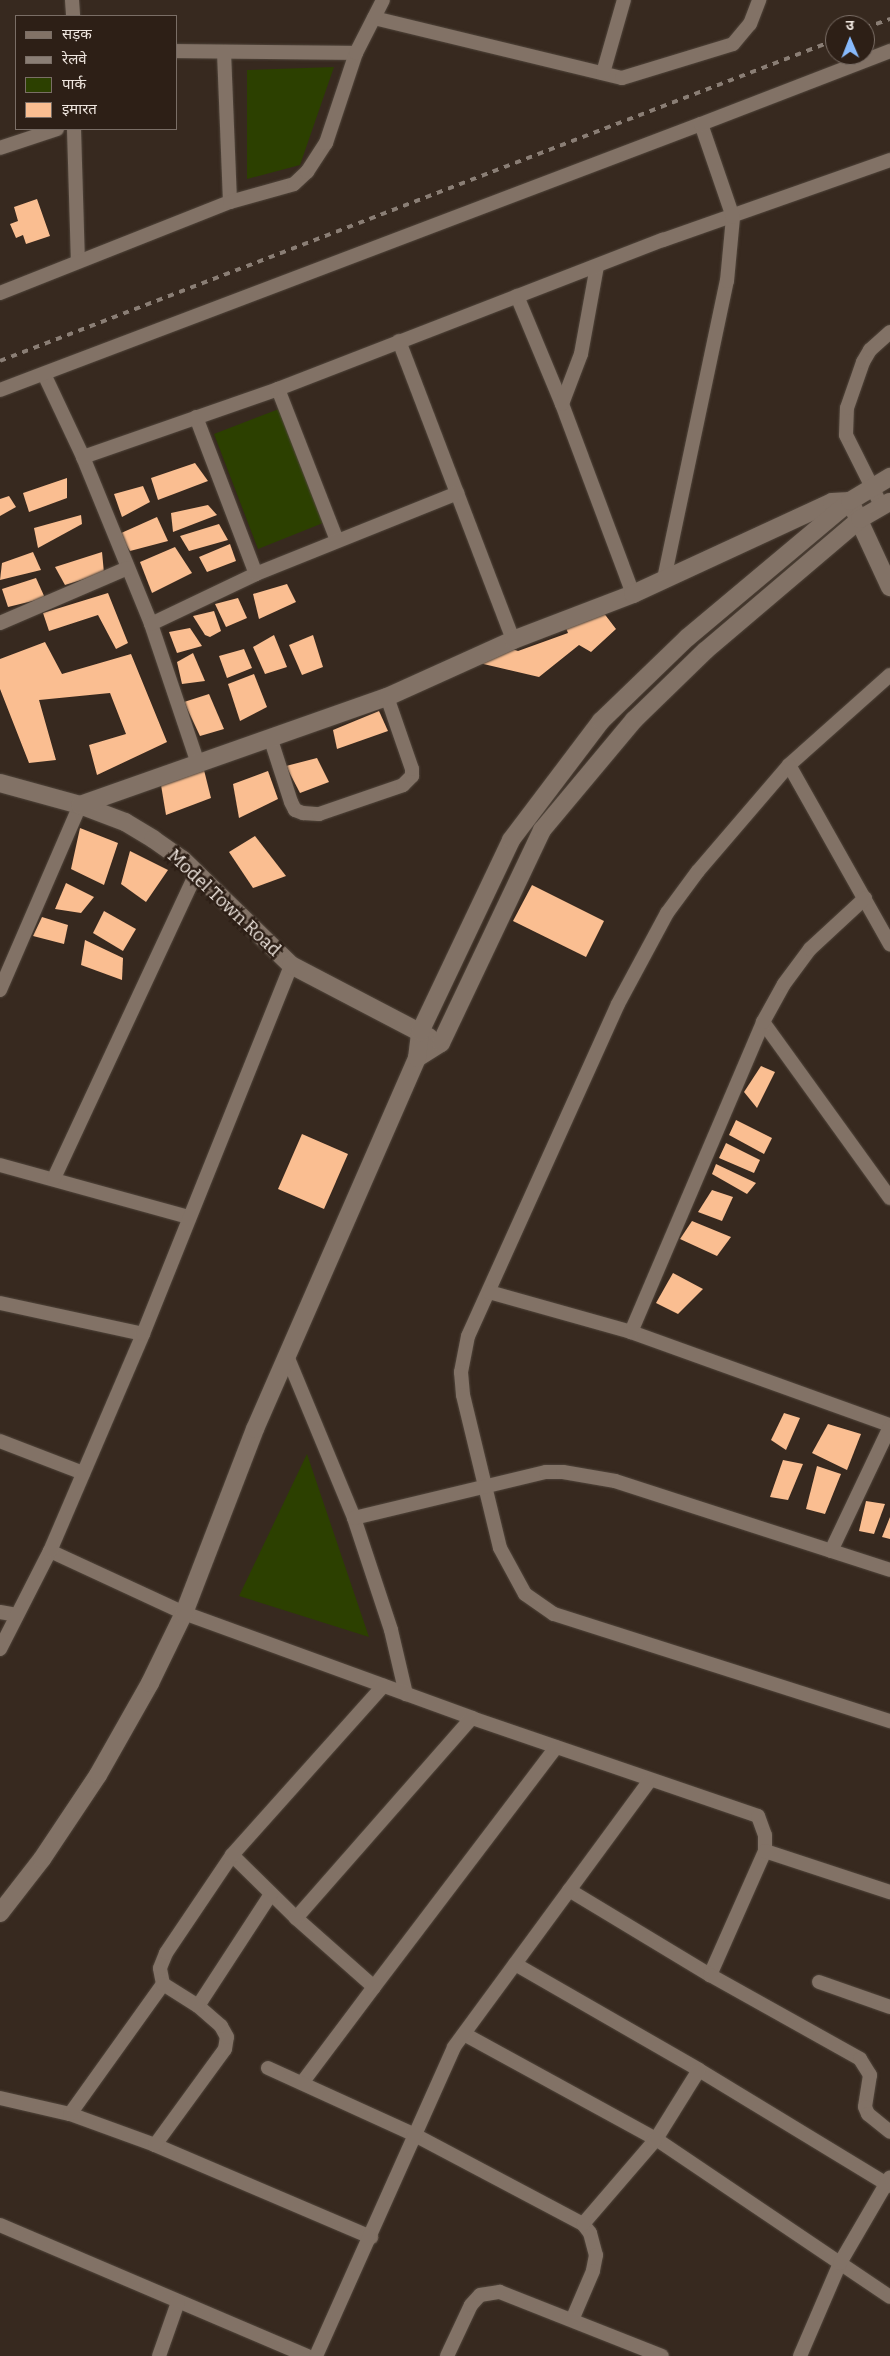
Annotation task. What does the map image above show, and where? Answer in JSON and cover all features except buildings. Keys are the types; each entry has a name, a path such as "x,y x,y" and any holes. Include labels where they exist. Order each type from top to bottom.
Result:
{"street":[{"path":"72,0 73,15"},
{"path":"0,293 230,202 294,184 307,172 326,143 356,53 383,0"},
{"path":"603,72 624,0"},
{"path":"374,18 622,78 733,44 750,24 759,0"},
{"path":"178,51 356,53"},
{"path":"0,390 890,51"},
{"path":"224,52 230,202"},
{"path":"664,579 727,281 733,217 701,124"},
{"path":"0,148 53,130"},
{"path":"74,130 78,261"},
{"path":"82,457 278,389 597,266 890,160"},
{"path":"562,404 581,354 597,266"},
{"path":"517,296 562,404 633,594"},
{"path":"417,1058 440,1043 542,830 634,720 698,658 860,520 886,503 872,487 846,435 847,408 863,362 870,350 890,332"},
{"path":"399,341 513,640"},
{"path":"44,374 82,457 151,624 197,761"},
{"path":"278,389 337,540"},
{"path":"196,417 256,574"},
{"path":"0,1913 42,1859 98,1775 150,1683 184,1613 287,1356 417,1058 420,1032 511,840 601,721 687,638 850,501 890,477"},
{"path":"151,624 256,574 457,493"},
{"path":"0,990 80,805 197,761 271,740 387,697 513,640 633,594 832,502 850,501"},
{"path":"850,501 890,588"},
{"path":"0,623 128,568"},
{"path":"890,675 789,765 698,871 644,952 468,1336 461,1372 463,1395 500,1548 510,1572 525,1594 554,1614 890,1721"},
{"path":"271,740 291,802 295,810 303,813 319,814 403,785 412,776 412,769 387,697"},
{"path":"789,765 890,944"},
{"name":"Model Town Road","path":"0,782 80,805 125,822 182,859 292,966 440,1043"},
{"path":"54,1178 196,873"},
{"path":"631,1332 763,1022 784,984 810,949 865,898"},
{"path":"0,1650 50,1551 143,1334 292,966"},
{"path":"763,1022 890,1198"},
{"path":"0,1165 54,1178 189,1217"},
{"path":"489,1292 631,1332 890,1426 831,1551"},
{"path":"0,1303 143,1334"},
{"path":"287,1356 354,1518 391,1630 406,1694"},
{"path":"0,1441 83,1473"},
{"path":"354,1518 546,1472 590,1476 890,1570"},
{"path":"50,1551 184,1613 556,1748 758,1816 765,1835 765,1851 710,1975"},
{"path":"0,1612 17,1615"},
{"path":"156,2145 225,2048 225,2032 198,2006 164,1984 160,1968 166,1953 232,1856 383,1686"},
{"path":"296,1918 472,1718"},
{"path":"302,2083 556,1748"},
{"path":"316,2356 371,2237 413,2134 454,2047 650,1780"},
{"path":"765,1851 890,1892"},
{"path":"232,1856 296,1918 374,1987"},
{"path":"569,1890 710,1975 860,2059 870,2075 865,2107 868,2114 890,2132"},
{"path":"198,2006 271,1894"},
{"path":"515,1964 889,2182 840,2263 800,2356"},
{"path":"819,1982 890,2007"},
{"path":"70,2114 164,1984"},
{"path":"464,2034 656,2139 890,2297"},
{"path":"268,2068 413,2134 583,2224 590,2233 596,2255 594,2271 572,2320"},
{"path":"583,2224 656,2139 699,2070"},
{"path":"0,2098 70,2114 156,2145 371,2237"},
{"path":"0,2225 307,2356"},
{"path":"447,2356 471,2305 480,2295 488,2292 517,2296 662,2356"},
{"path":"159,2356 178,2302"}],"green space":[{"path":"334,67 300,165 247,179 247,70"},
{"path":"279,409 323,523 258,549 214,434"},
{"path":"307,1454 369,1637 239,1596"}],"railway":[{"path":"875,24 890,19"},
{"path":"0,361 825,44"}]}
